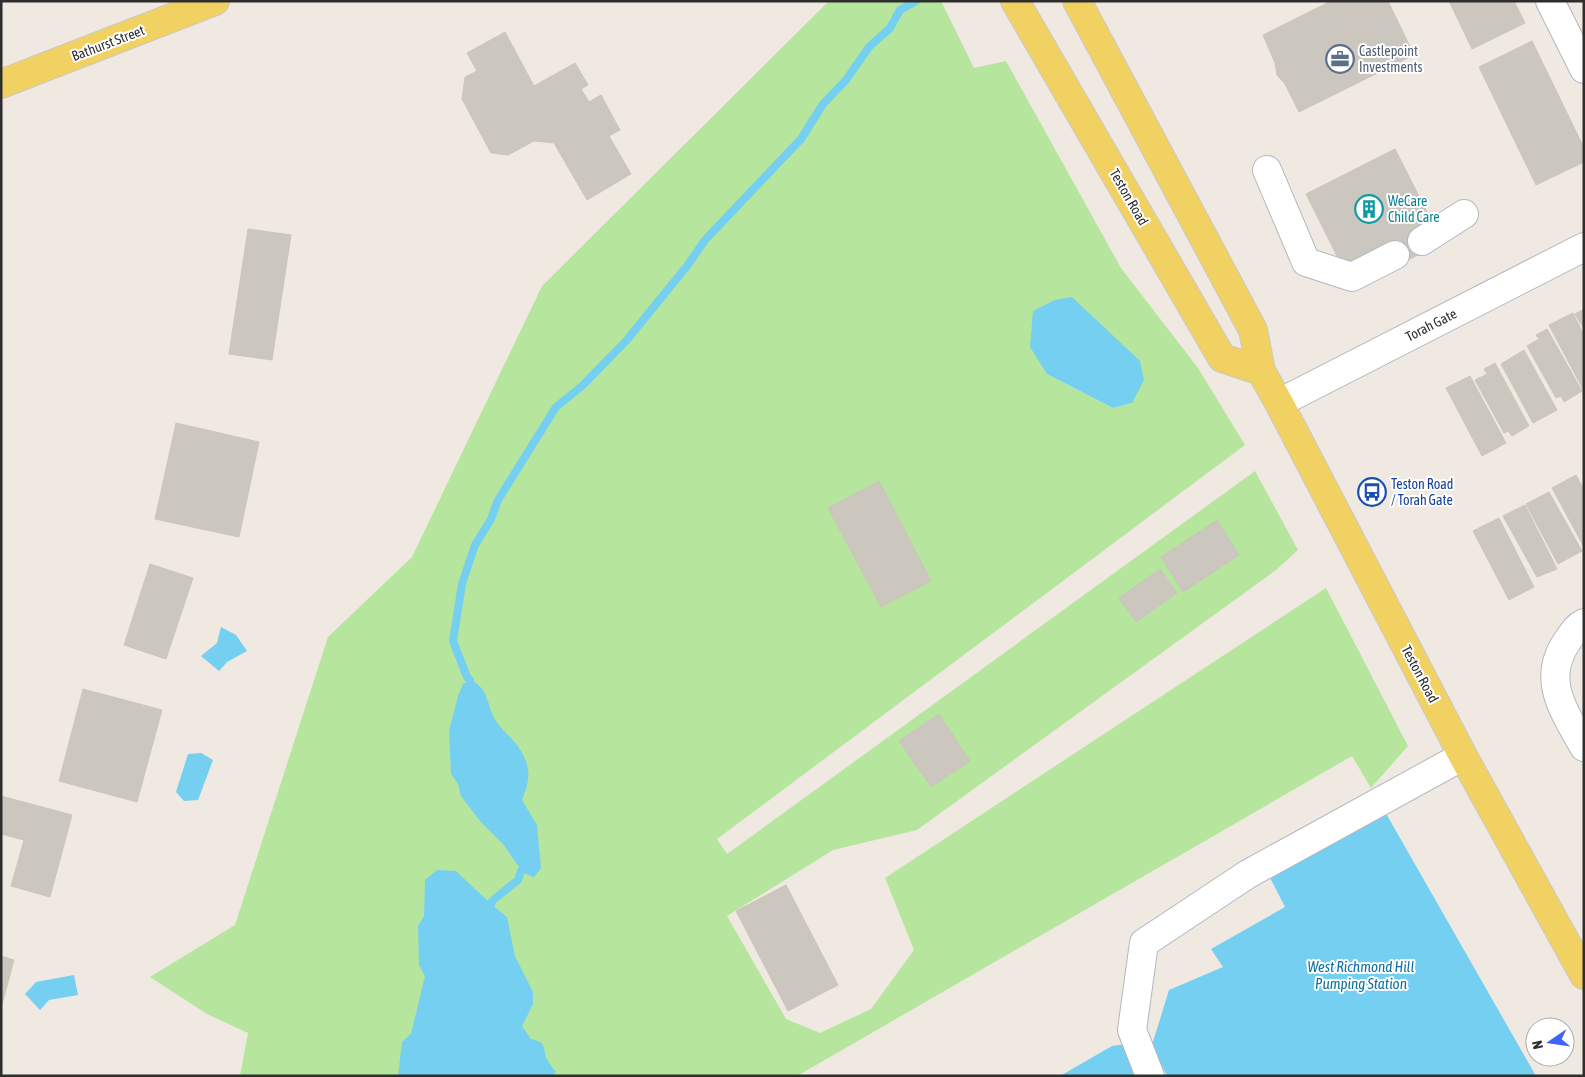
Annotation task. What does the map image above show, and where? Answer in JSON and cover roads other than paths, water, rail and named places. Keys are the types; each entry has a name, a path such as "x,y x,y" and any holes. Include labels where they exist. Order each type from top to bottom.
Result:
{"main road":[{"name":"Bathurst Street","path":"1,84 215,1"},
{"name":"Teston Road","path":"1015,1 1222,358 1261,371"},
{"name":"Teston Road","path":"1077,1 1253,330 1261,371 1463,756 1584,975"}],"street":[{"path":"1550,1 1582,63"},
{"path":"1266,170 1306,262 1352,277 1395,255"},
{"path":"1422,242 1464,214"},
{"name":"Torah Gate","path":"1279,403 1584,247"},
{"path":"1584,623 1578,626 1561,649 1554,674 1561,704 1584,748"},
{"path":"1150,1076 1132,1030 1144,943 1248,874 1463,756"}],"water":[{"path":"1072,297 1140,361 1144,380 1132,403 1113,408 1047,374 1030,347 1033,311 1055,300"},
{"path":"221,627 236,635 247,651 227,662 219,671 201,656 217,643"},
{"path":"470,680 481,687 496,721 517,744 526,761 528,780 522,800 537,825 541,868 534,877 523,873 503,844 480,821 461,796 458,784 451,774 449,731 458,696 463,684"},
{"path":"201,753 213,760 198,800 184,801 176,792 188,754"},
{"name":"West Richmond Hill Pumping Station","path":"1380,803 1525,1057 1525,1067 1531,1067 1536,1076 1167,1076 1152,1045 1169,990 1223,967 1211,949 1285,907 1264,866"},
{"path":"437,870 456,871 507,917 515,956 533,992 533,1004 522,1026 531,1039 539,1041 543,1045 547,1059 556,1072 552,1076 398,1076 402,1042 411,1034 425,976 419,965 418,926 424,916 425,880"},
{"path":"74,975 78,995 49,1000 40,1010 25,994 36,982"},
{"path":"1126,1044 1142,1076 1060,1076 1112,1046"}],"waterway":[{"path":"470,680 467,677 453,641 462,584 475,545 491,519 498,500 556,407 582,386 626,341 687,266 705,240 801,139 823,104 846,80 869,47 890,28 900,10 916,1"},
{"path":"491,905 492,901 518,880 521,871"}],"place":[{"name":"Castlepoint Investments","path":"1340,59"},
{"name":"WeCare Child Care","path":"1369,209"},
{"name":"Teston Road / Torah Gate","path":"1372,492"}]}
